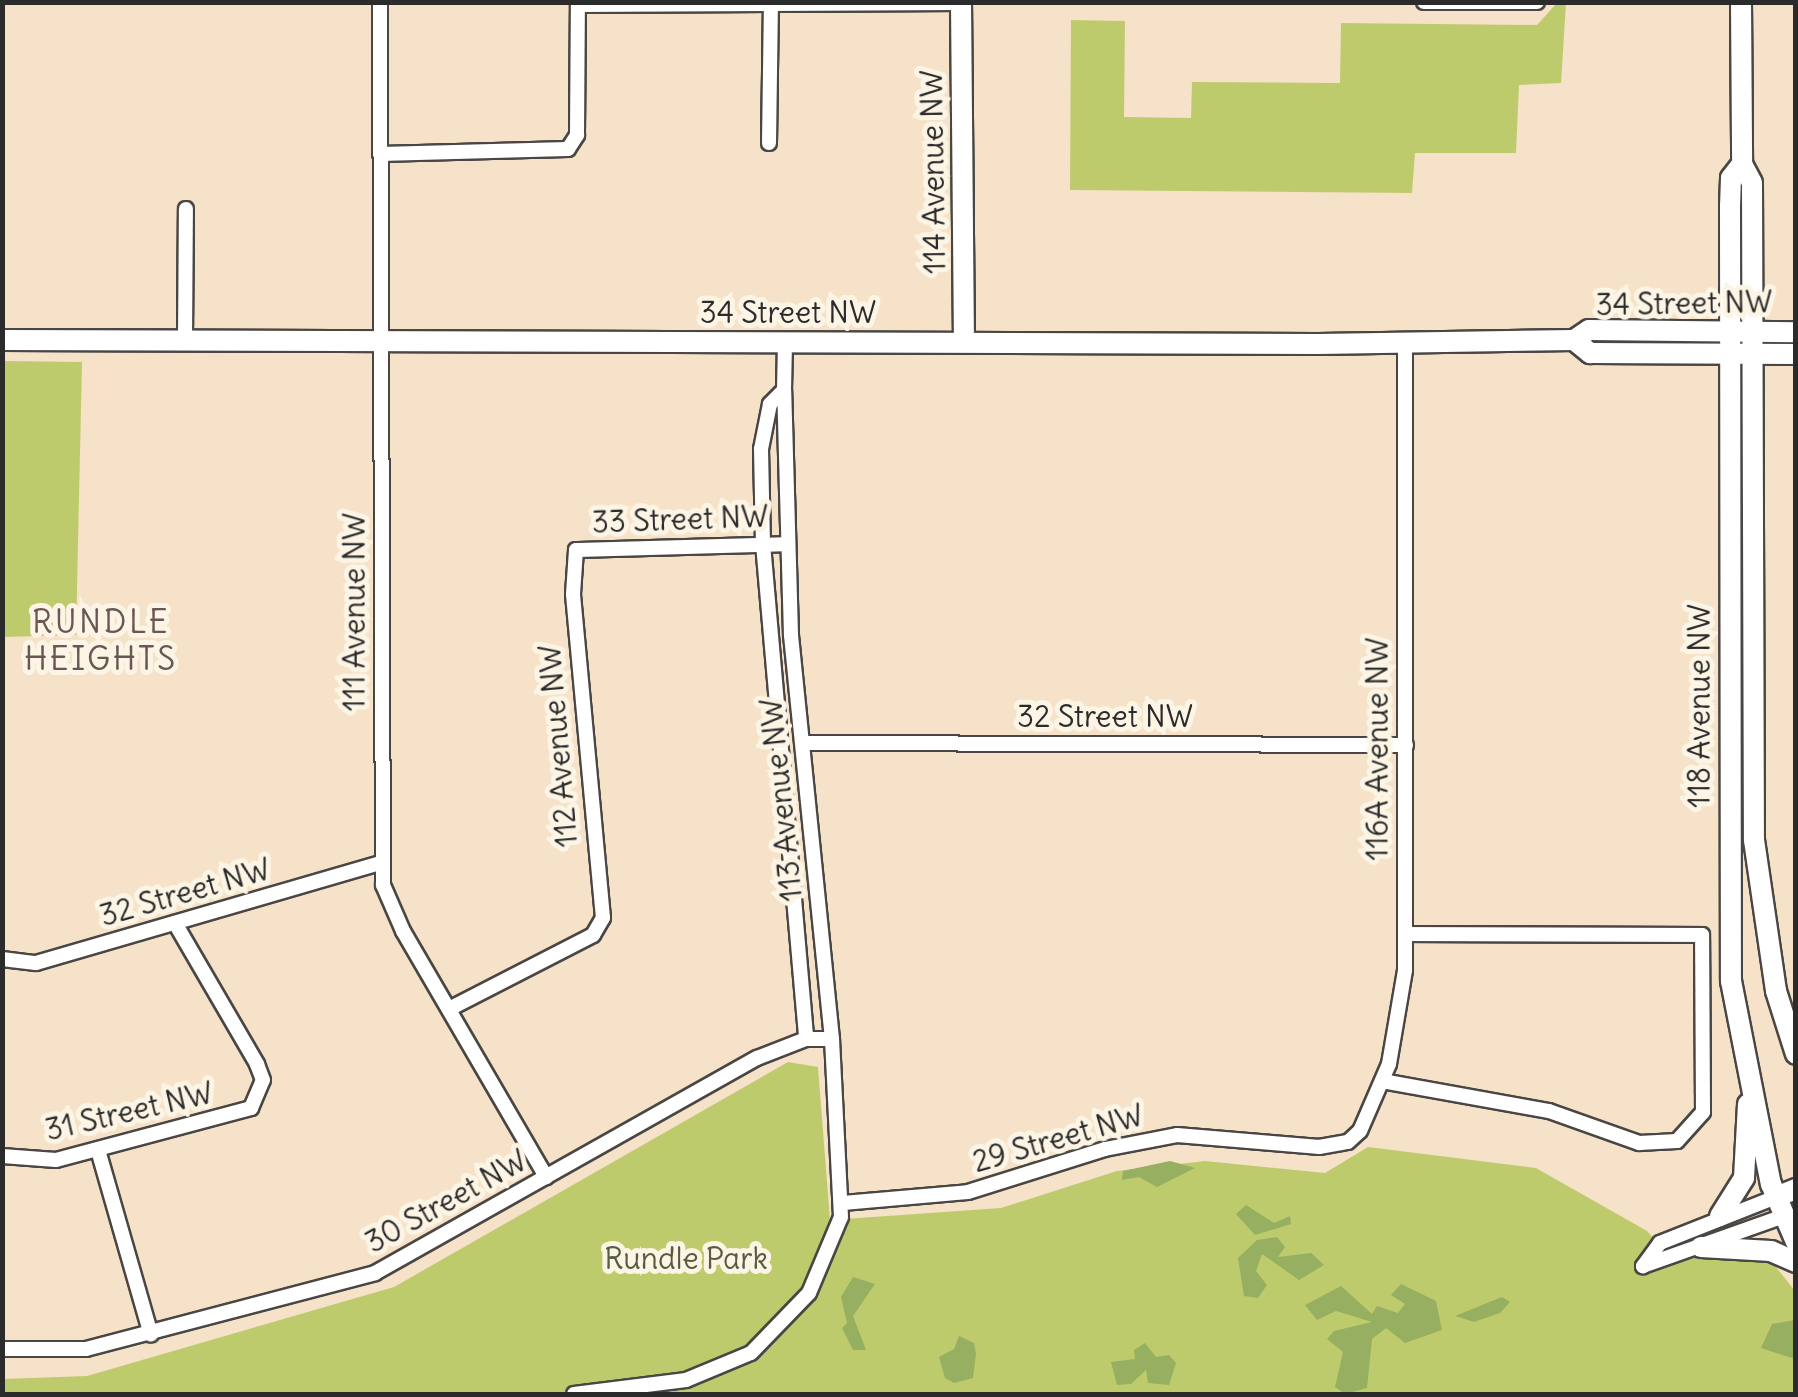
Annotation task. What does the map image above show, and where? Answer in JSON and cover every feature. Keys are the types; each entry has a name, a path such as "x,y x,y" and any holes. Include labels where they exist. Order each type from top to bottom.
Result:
{"street":[{"name":"111 Avenue NW","path":"380,2 380,863 389,906 546,1178"},
{"path":"1424,2 1537,2"},
{"name":"118 Avenue NW","path":"1741,2 1742,164 1752,182 1754,840 1773,975 1796,1054"},
{"path":"769,143 771,3"},
{"path":"380,154 568,148 577,135 578,4 961,3"},
{"name":"114 Avenue NW","path":"961,3 964,342"},
{"name":"118 Avenue NW","path":"1742,164 1731,178 1729,927 1750,1098 1788,1203 1796,1242"},
{"path":"185,340 186,210"},
{"name":"34 Street NW","path":"2,340 1405,343 1574,340 1589,330 1796,332"},
{"name":"34 Street NW","path":"1574,340 1590,353 1796,354"},
{"name":"113 Avenue NW","path":"574,1394 686,1380 751,1353 809,1293 828,1256 843,1204 832,1039 786,544 785,342"},
{"name":"116A Avenue NW","path":"1348,1142 1366,1122 1400,1018 1406,934 1405,343"},
{"name":"113 Avenue NW","path":"784,390 770,404 762,449 764,544 806,1039"},
{"name":"33 Street NW","path":"576,550 786,544"},
{"name":"112 Avenue NW","path":"449,1009 593,934 603,918 572,594 576,550"},
{"name":"32 Street NW","path":"804,742 1406,745"},
{"name":"32 Street NW","path":"2,960 36,962 380,863"},
{"name":"31 Street NW","path":"2,1156 39,1162 252,1108 263,1080 257,1064 175,923"},
{"path":"1382,1081 1549,1111 1639,1143 1678,1142 1703,1112 1702,935 1406,934"},
{"name":"30 Street NW","path":"2,1349 86,1349 375,1273 757,1058 806,1039 832,1039"},
{"path":"1720,1216 1744,1178 1744,1116 1750,1098"},
{"name":"29 Street NW","path":"843,1204 968,1192 1106,1149 1178,1135 1320,1147 1348,1142"},
{"path":"98,1150 151,1334"},
{"path":"1788,1203 1701,1247 1643,1266 1660,1242 1720,1216 1788,1203"},
{"path":"1701,1247 1771,1251 1796,1262"}],"green space":[{"path":"1566,3 1561,83 1519,85 1516,153 1415,153 1412,193 1070,190 1071,20 1125,21 1124,117 1191,118 1192,82 1340,83 1341,23 1537,25 1556,4"},
{"path":"3,361 82,362 76,635 3,637"},
{"name":"Rundle Park","path":"788,1062 818,1067 830,1220 1001,1208 1117,1171 1205,1161 1325,1173 1368,1147 1536,1168 1647,1231 1668,1254 1768,1257 1795,1291 1795,1394 3,1394 2,1379 87,1376 394,1287"},
{"path":"1170,1161 1195,1168 1157,1187 1139,1177 1122,1180 1123,1171"},
{"path":"1246,1205 1274,1223 1290,1216 1291,1224 1255,1235 1236,1214"},
{"path":"1277,1237 1285,1247 1278,1257 1311,1253 1324,1265 1299,1280 1262,1254 1256,1271 1267,1285 1258,1298 1244,1296 1238,1258 1257,1240"},
{"path":"853,1277 875,1284 853,1316 866,1350 853,1350 842,1328 847,1323 841,1297"},
{"path":"1401,1284 1436,1301 1442,1330 1405,1343 1386,1328 1372,1339 1367,1388 1345,1394 1335,1387 1343,1352 1327,1339 1334,1331 1372,1322 1336,1311 1317,1320 1305,1305 1341,1286 1372,1314 1377,1306 1398,1313 1405,1304 1391,1295"},
{"path":"1502,1297 1510,1302 1500,1313 1474,1322 1455,1316"},
{"path":"1795,1320 1795,1359 1761,1348 1772,1324"},
{"path":"959,1336 974,1343 976,1354 973,1378 954,1383 945,1378 939,1357 954,1349"},
{"path":"1145,1343 1156,1357 1169,1355 1176,1363 1169,1385 1148,1383 1146,1370 1131,1384 1117,1385 1111,1362 1135,1359 1134,1350"}],"district":[{"name":"RUNDLE HEIGHTS","path":"101,642"}]}
